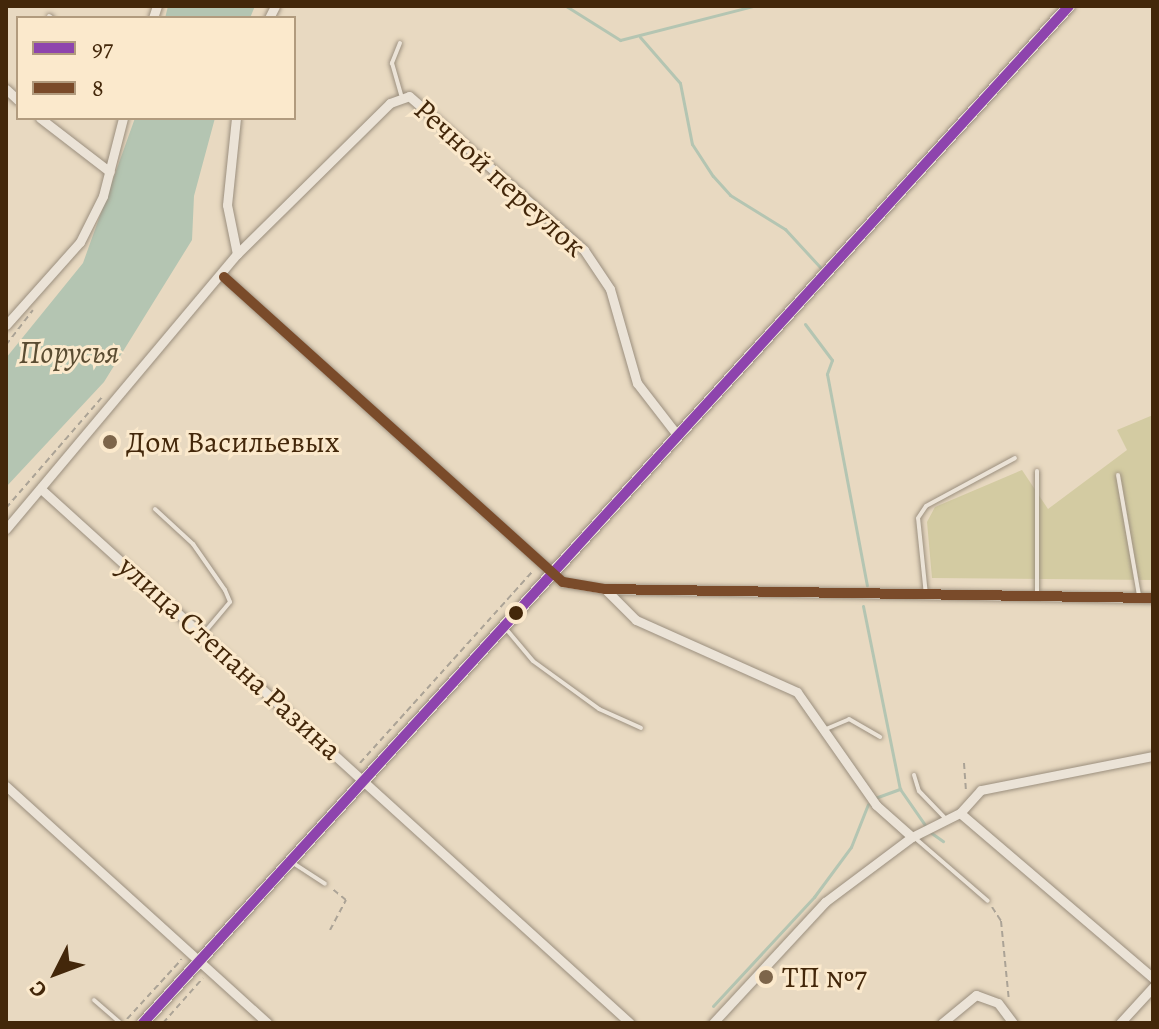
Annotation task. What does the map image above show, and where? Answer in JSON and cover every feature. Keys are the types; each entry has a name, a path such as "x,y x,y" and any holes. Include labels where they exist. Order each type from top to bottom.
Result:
{"street":[{"path":"143,1023 204,966 291,862 503,625 1069,6"},
{"path":"6,529 224,277 237,254 401,95"},
{"name":"Речной переулок","path":"401,95 428,108 584,250 610,289 637,383 678,436"},
{"path":"43,120 110,172"},
{"path":"6,325 80,242 110,172 123,120"},
{"path":"236,120 227,205 237,254"},
{"path":"224,277 552,574 605,589 926,597 1153,598"},
{"name":"улица Степана Разина","path":"41,489 205,632 630,1023"},
{"path":"605,589 636,620 797,692 826,729 876,805 912,837"},
{"path":"713,1023 825,902 912,837 960,813 970,799 994,785 1153,756"},
{"path":"6,786 267,1023"},
{"path":"960,813 1153,978"},
{"path":"1120,1023 1153,987"},
{"path":"942,1023 976,995 1010,1018"}],"lane":[{"path":"400,43 392,63 401,95"},
{"path":"926,597 918,518 926,506 1015,458"},
{"path":"1037,471 1037,598"},
{"path":"1118,475 1139,598"},
{"path":"155,509 193,544 230,602 205,632"},
{"path":"503,625 533,661 599,709 641,728"},
{"path":"826,729 849,719 880,737"},
{"path":"914,775 919,791 946,819"},
{"path":"912,837 953,864 988,901"},
{"path":"291,862 325,884"},
{"path":"94,1000 121,1023"}],"path":[{"path":"354,770 534,569 532,562"},
{"path":"964,763 960,777 970,799"},
{"path":"325,884 346,900 330,930"},
{"path":"988,901 1001,921 1010,1018"},
{"path":"121,1023 188,952"},
{"path":"163,1023 204,966"}],"shaded area":[{"path":"1153,415 1153,580 932,578 927,522 935,507 1022,470 1048,509 1127,450 1117,430"}],"water":[{"path":"168,6 255,6 251,16 166,16"},
{"name":"Порусья","path":"134,120 214,120 194,196 192,240 104,382 6,487 6,358 83,263"}],"waterway":[{"path":"566,6 620,40 753,6"},
{"path":"640,37 680,83 692,144 713,176 730,195 785,229 820,267"},
{"path":"805,324 832,360 827,374 867,585"},
{"path":"863,606 900,789 925,825"},
{"path":"875,798 900,789"},
{"path":"713,1006 814,897 851,847 868,804"},
{"path":"930,832 943,841"}],"transit line":[{"name":"97","path":"143,1023 1069,6"},
{"name":"8","path":"224,277 563,582 605,589 1153,598"}],"place":[{"name":"Дом Васильевых","path":"110,442"},
{"name":"ТП №7","path":"766,977"}]}
